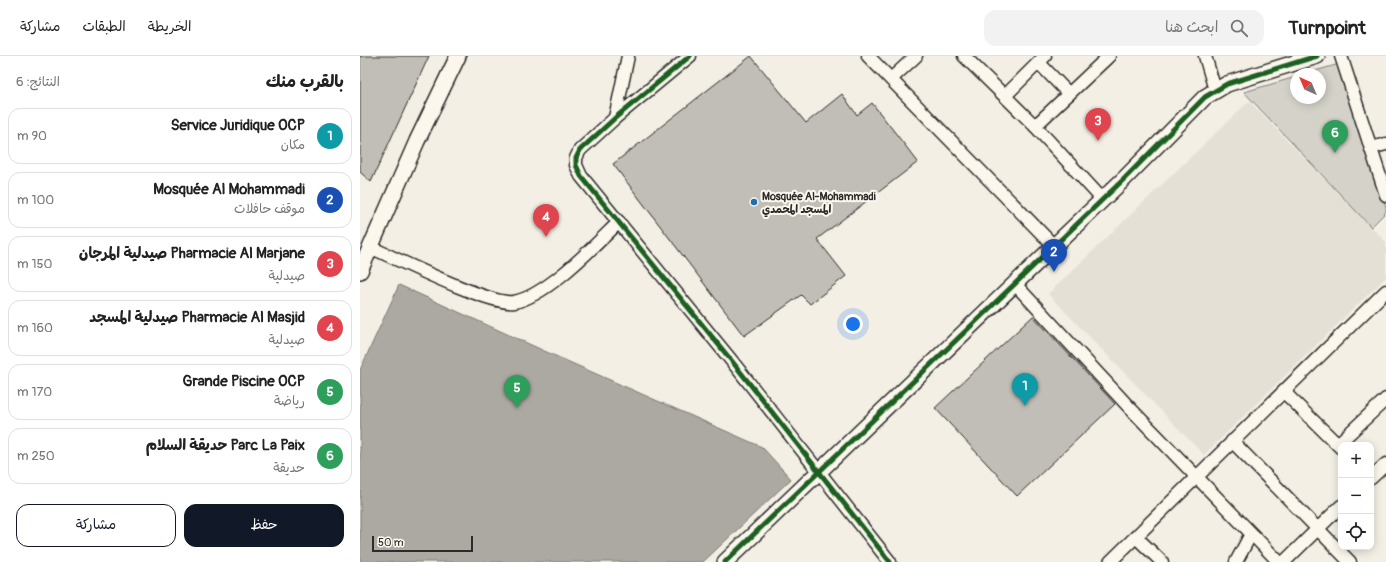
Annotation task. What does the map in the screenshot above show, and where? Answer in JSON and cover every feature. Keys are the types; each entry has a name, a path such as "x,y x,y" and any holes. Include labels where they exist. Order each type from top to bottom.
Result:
{"street":[{"path":"360,271 417,141 458,56"},
{"path":"614,118 628,56"},
{"path":"690,56 614,118 580,150 576,158 576,165 581,176 890,562"},
{"path":"868,56 1053,245"},
{"path":"891,79 916,56"},
{"path":"964,56 1035,126 1102,199"},
{"path":"1035,126 1110,56"},
{"path":"1205,56 1215,90"},
{"path":"725,562 1102,199 1205,97 1227,84 1315,56"},
{"path":"1341,56 1386,195"},
{"path":"1005,96 1042,60 1069,94"},
{"path":"1371,148 1386,144"},
{"path":"370,247 482,296 505,302 513,302 524,299 543,288 579,259 619,222"},
{"path":"1014,283 1279,562"},
{"path":"1110,562 1386,291"},
{"path":"1284,392 1338,445"},
{"path":"1343,442 1386,400"},
{"path":"1232,441 1350,562"},
{"path":"1374,475 1386,464"},
{"path":"1284,562 1316,528 1338,509"},
{"path":"1236,562 1251,534"},
{"path":"1136,537 1162,562"}],"shaded area":[{"path":"1339,64 1386,207 1386,212 1371,227 1244,92 1290,79 1290,104 1326,104 1325,68"},
{"path":"1249,101 1386,242 1386,277 1204,455 1048,294"},
{"path":"399,285 762,447 791,479 703,562 360,562 360,370"}],"building":[{"path":"360,56 429,56 371,182 360,172"},
{"name":"Mosquée Al-Mohammadi المسجد المحمدي","path":"751,56 806,123 842,94 857,115 872,103 918,162 817,239 846,276 810,304 801,295 744,336 613,164"},
{"path":"1033,316 1115,404 1017,496 935,408"}],"cycle path":[{"path":"690,56 615,118 580,150 576,158 576,165 581,176 731,360 890,562"},
{"path":"725,562 1125,178 1205,97 1227,84 1317,56"}],"place":[{"name":"Pharmacie Al Marjane صيدلية المرجان","path":"1098,141"},
{"name":"Parc La Paix حديقة السلام","path":"1335,153"},
{"name":"Mosquée Al-Mohammadi المسجد المحمدي","path":"754,202"},
{"name":"Pharmacie Al Masjid صيدلية المسجد","path":"546,237"},
{"name":"Mosquée Al Mohammadi","path":"1054,272"},
{"name":"Service Juridique OCP","path":"1025,406"},
{"name":"Grande Piscine OCP","path":"517,408"}]}
